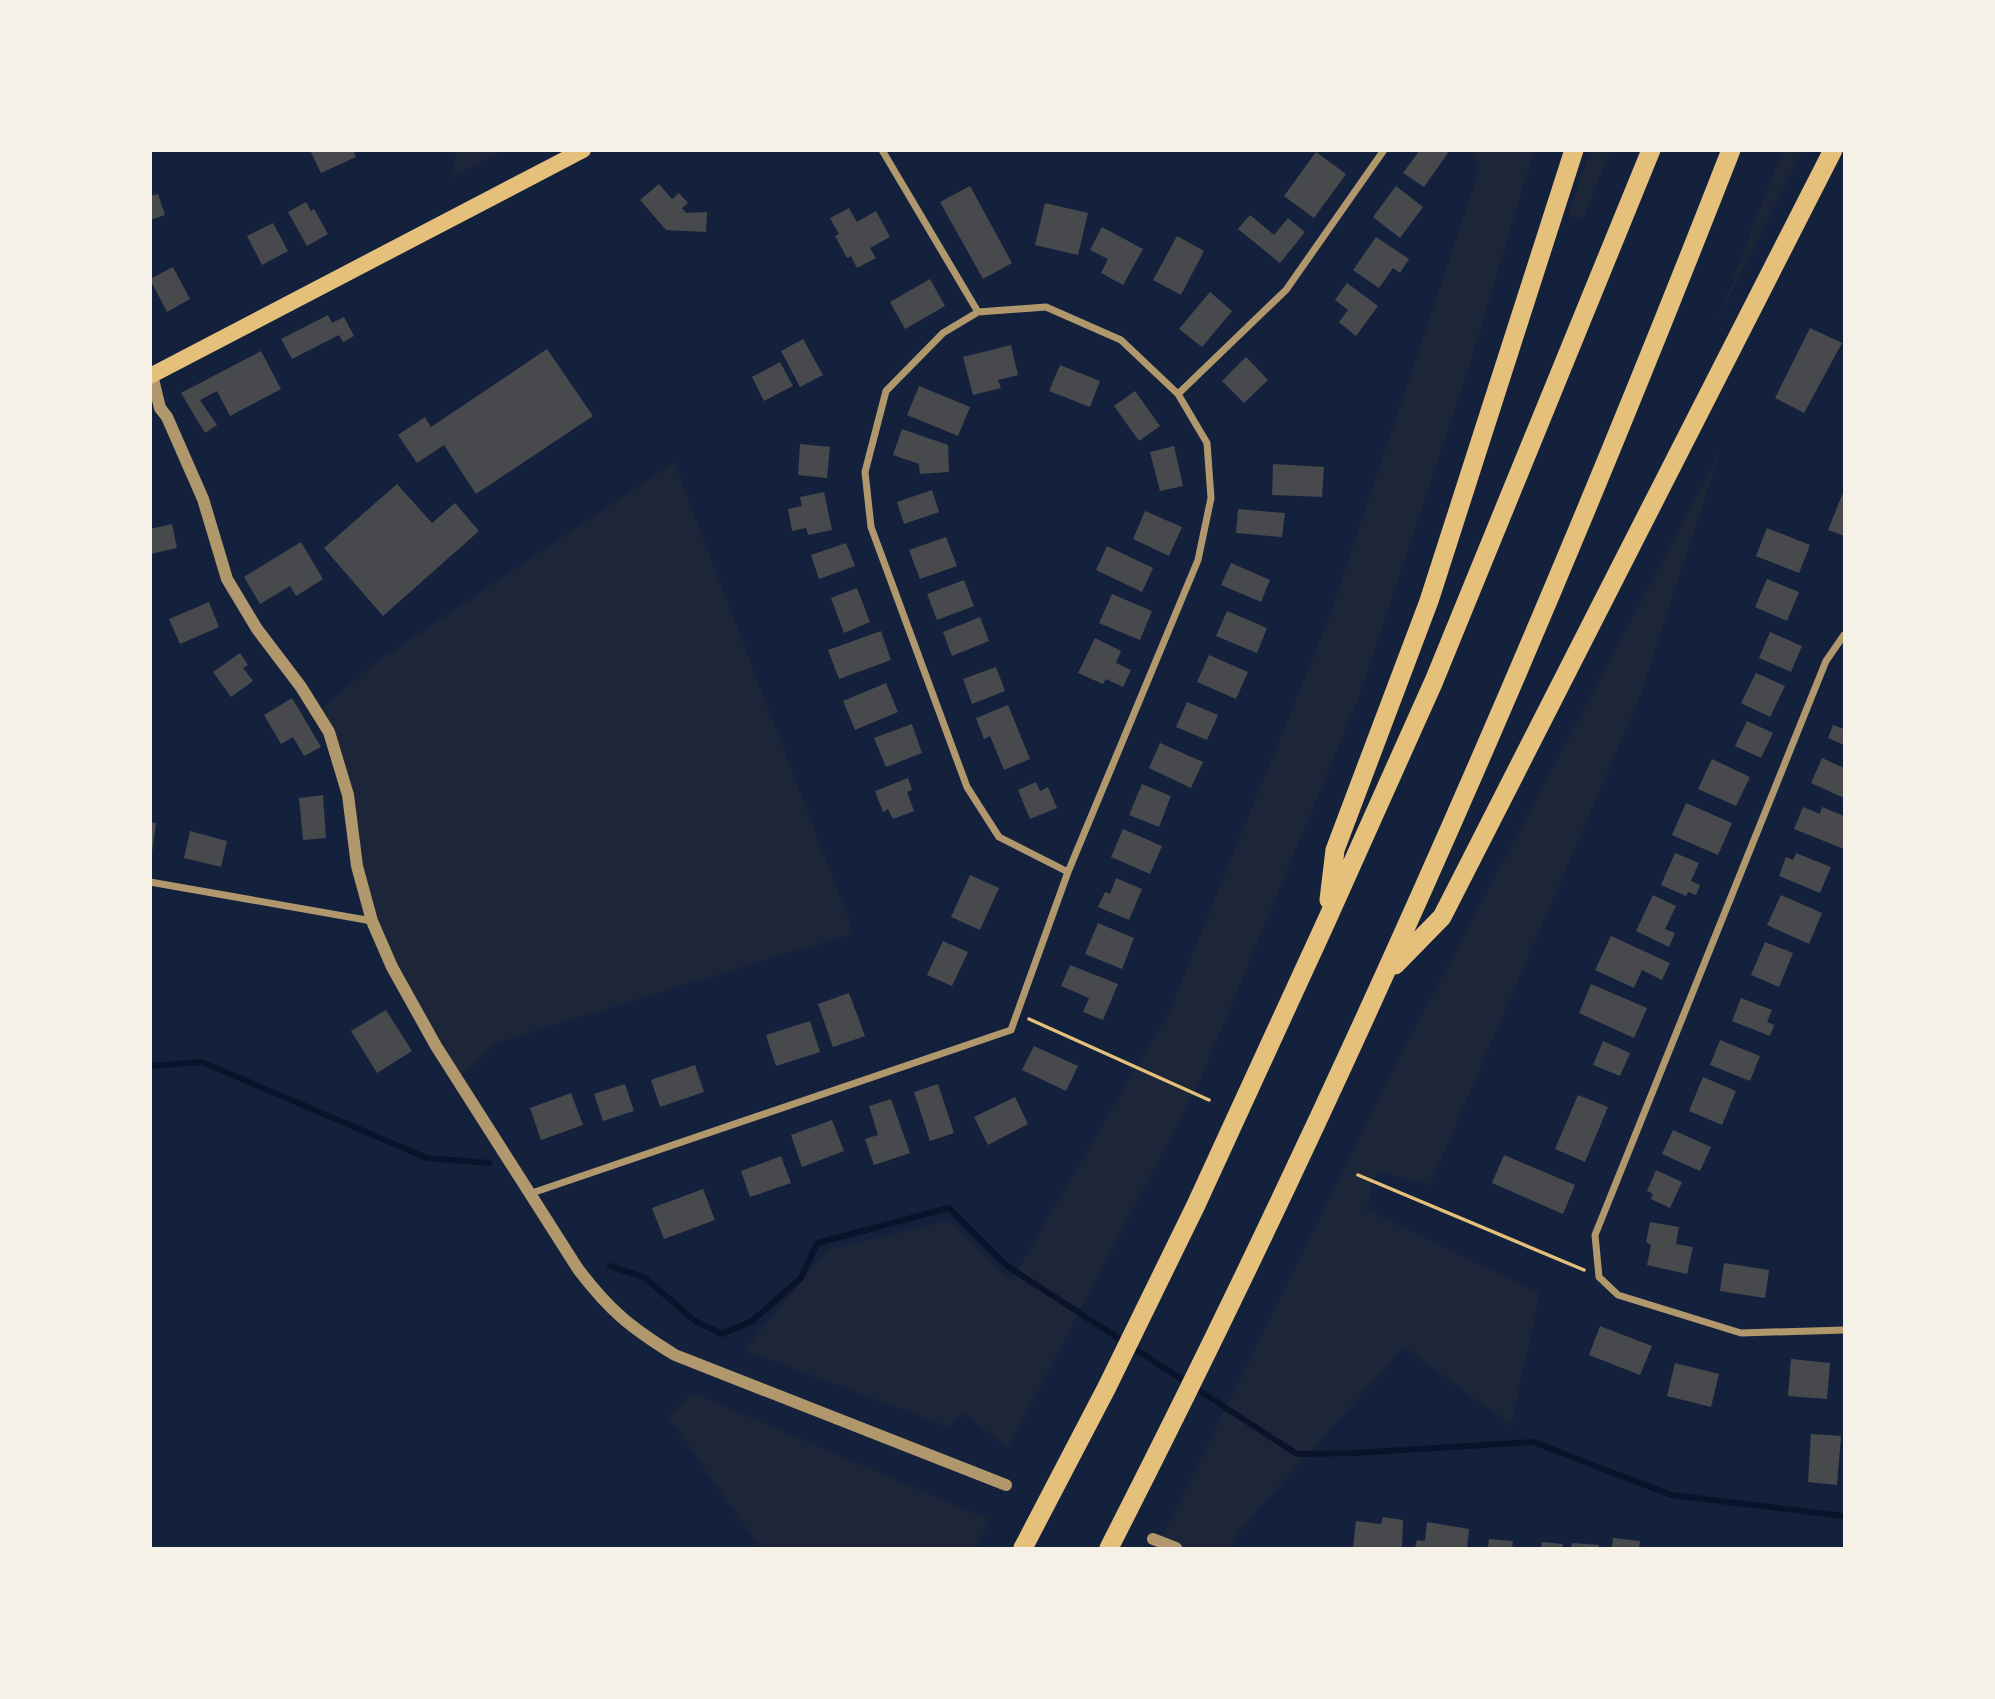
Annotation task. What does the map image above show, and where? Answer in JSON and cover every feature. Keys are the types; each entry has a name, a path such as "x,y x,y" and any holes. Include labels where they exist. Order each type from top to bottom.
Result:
{"highway":[{"path":"1326,922 1335,850 1429,601 1574,150"},
{"path":"1023,1549 1107,1387 1196,1205 1326,922 1434,681 1651,150"},
{"path":"1109,1549 1261,1242 1387,973 1500,718 1731,150"},
{"path":"1387,973 1442,917 1833,150"}],"main road":[{"path":"151,374 583,150"}],"street":[{"path":"881,150 978,312"},
{"path":"1178,394 1286,290 1384,150"},
{"path":"529,1194 1011,1030 1068,872 1198,560 1211,498 1206,443 1178,394 1121,340 1046,307 978,312 943,333 886,391 865,472 872,527 967,787 999,837 1068,872"},
{"path":"151,374 160,408 167,417 203,499 226,579 257,629 301,687 329,732 348,795 357,866 372,921 392,967 416,1013 529,1194 596,1293 638,1333 675,1355 1006,1485"},
{"path":"1844,635 1826,662 1595,1235 1599,1277 1618,1295 1741,1333 1844,1330"},
{"path":"150,882 372,921"},
{"path":"1153,1539 1176,1549"}],"path":[{"path":"1016,1014 1209,1100"},
{"path":"1358,1175 1599,1277"}],"shaded area":[{"path":"456,150 503,151 451,178"},
{"path":"1471,151 1534,151 1466,377 1357,702 1199,1083 1008,1448 962,1412 948,1427 744,1350 827,1250 950,1220 1011,1281 1169,1012 1329,618 1480,168"},
{"path":"1590,151 1610,151 1583,219 1568,215"},
{"path":"1782,151 1802,151 1717,322"},
{"path":"1720,452 1640,697 1430,1185 1376,1172 1366,1209 1540,1294 1511,1425 1404,1347 1239,1531 1232,1548 1154,1548 1175,1511 1396,1064"},
{"path":"674,462 854,933 495,1043 458,1079 372,921 348,795 317,713 371,666"},
{"path":"693,1393 990,1520 975,1548 760,1548 668,1416"}],"building":[{"path":"310,150 353,150 356,157 321,173"},
{"path":"1420,150 1445,150 1448,153 1424,187 1403,173"},
{"path":"1316,152 1346,174 1314,218 1284,196"},
{"path":"659,184 672,199 679,193 688,203 682,208 686,213 707,212 706,232 666,230 640,200"},
{"path":"970,186 1012,263 983,279 940,202"},
{"path":"1396,186 1423,207 1400,238 1373,217"},
{"path":"158,194 165,215 150,220 150,196"},
{"path":"306,202 311,211 314,209 328,234 307,246 288,212"},
{"path":"1045,203 1088,213 1078,255 1035,245"},
{"path":"849,208 857,222 876,211 890,237 870,248 876,258 857,268 851,256 847,258 835,236 839,234 830,218"},
{"path":"1250,215 1274,235 1288,218 1305,232 1280,263 1238,229"},
{"path":"273,223 288,251 262,265 247,236"},
{"path":"1102,227 1143,249 1123,285 1101,273 1108,259 1090,250"},
{"path":"1177,236 1204,251 1181,295 1153,280"},
{"path":"1376,237 1409,259 1400,273 1393,268 1379,288 1353,270"},
{"path":"173,267 190,299 167,312 150,279"},
{"path":"930,279 945,306 905,329 890,302"},
{"path":"1347,283 1378,306 1356,336 1339,322 1348,310 1335,300"},
{"path":"1210,292 1232,311 1202,347 1179,329"},
{"path":"328,315 332,323 344,317 354,336 343,342 339,335 292,359 281,339"},
{"path":"1810,328 1842,343 1804,413 1775,398"},
{"path":"803,339 823,375 800,387 781,351"},
{"path":"1011,345 1018,375 998,380 1001,388 973,395 963,357"},
{"path":"547,349 593,416 476,494 444,445 417,463 398,435 425,417 431,427"},
{"path":"261,351 281,389 230,416 217,391 200,400 217,425 205,433 181,393"},
{"path":"1246,357 1268,380 1244,403 1222,381"},
{"path":"780,362 793,386 764,401 752,377"},
{"path":"1060,365 1100,381 1090,407 1049,391"},
{"path":"919,386 970,407 958,436 907,415"},
{"path":"1135,391 1160,426 1139,441 1114,406"},
{"path":"902,429 948,445 949,472 920,474 919,464 893,455"},
{"path":"800,444 830,447 827,478 798,475"},
{"path":"1174,446 1183,486 1160,491 1150,452"},
{"path":"1273,464 1324,467 1322,497 1272,495"},
{"path":"397,484 432,523 455,503 479,531 383,616 324,548"},
{"path":"932,490 939,512 904,524 897,502"},
{"path":"1844,490 1844,536 1828,530"},
{"path":"824,492 832,530 808,535 806,528 792,531 788,509 802,506 800,497"},
{"path":"1238,509 1285,513 1282,537 1236,533"},
{"path":"1145,511 1182,527 1169,556 1133,539"},
{"path":"172,524 177,548 150,554 150,529"},
{"path":"1767,528 1810,545 1799,573 1756,556"},
{"path":"946,537 957,566 920,579 909,550"},
{"path":"301,542 323,579 296,596 290,586 260,604 244,577"},
{"path":"846,543 855,566 819,579 811,555"},
{"path":"1107,546 1153,568 1142,592 1096,570"},
{"path":"1231,563 1270,580 1261,602 1221,585"},
{"path":"1767,579 1799,592 1787,621 1755,607"},
{"path":"964,580 974,606 937,620 927,594"},
{"path":"857,588 870,622 844,633 831,598"},
{"path":"1112,594 1152,611 1140,640 1099,623"},
{"path":"209,602 219,627 180,644 169,619"},
{"path":"1227,611 1267,628 1257,653 1216,636"},
{"path":"980,617 989,641 952,656 943,632"},
{"path":"881,631 891,660 839,679 828,650"},
{"path":"1770,632 1802,646 1791,672 1759,658"},
{"path":"1095,638 1121,651 1116,663 1131,670 1123,687 1106,679 1103,684 1078,673"},
{"path":"240,653 248,665 243,668 253,681 231,697 213,672"},
{"path":"1209,655 1248,672 1236,699 1197,682"},
{"path":"996,667 1005,691 972,704 963,679"},
{"path":"1756,673 1785,686 1770,717 1741,703"},
{"path":"886,683 898,712 855,730 843,701"},
{"path":"292,698 321,747 304,756 293,737 281,744 264,715"},
{"path":"1187,702 1218,715 1207,740 1176,727"},
{"path":"1008,705 1030,759 1004,770 990,736 984,739 976,718"},
{"path":"1747,721 1773,733 1761,758 1735,746"},
{"path":"912,724 922,753 886,767 874,738"},
{"path":"1833,725 1844,729 1844,745 1828,738"},
{"path":"1160,743 1203,762 1191,788 1149,768"},
{"path":"1822,758 1844,768 1844,798 1811,783"},
{"path":"1712,759 1750,777 1736,806 1698,789"},
{"path":"908,778 912,790 907,792 914,811 893,819 888,809 883,812 875,791"},
{"path":"1036,782 1040,791 1048,787 1057,808 1030,819 1018,790"},
{"path":"1142,784 1171,796 1159,827 1129,815"},
{"path":"323,795 326,838 303,840 299,798"},
{"path":"1686,803 1732,823 1718,855 1672,835"},
{"path":"1803,807 1820,814 1822,807 1844,816 1844,849 1794,829"},
{"path":"150,822 156,823 152,852 150,852"},
{"path":"1123,829 1162,846 1150,874 1111,857"},
{"path":"190,831 227,841 221,867 184,858"},
{"path":"1675,853 1699,863 1691,881 1700,885 1696,895 1688,892 1686,896 1661,885"},
{"path":"1796,853 1831,867 1820,893 1779,876 1786,857 1793,860"},
{"path":"970,875 999,888 980,930 951,917"},
{"path":"1116,878 1142,889 1129,920 1098,907 1105,892 1110,894"},
{"path":"1653,895 1676,906 1665,929 1675,933 1669,947 1636,931"},
{"path":"1781,895 1822,913 1809,944 1767,925"},
{"path":"1098,923 1134,938 1122,969 1085,954"},
{"path":"1611,936 1670,963 1662,980 1642,970 1634,988 1595,970"},
{"path":"943,941 968,952 952,986 927,975"},
{"path":"1765,942 1793,953 1779,987 1751,975"},
{"path":"1070,965 1118,984 1103,1020 1083,1012 1089,998 1061,986"},
{"path":"1591,984 1647,1008 1634,1038 1579,1013"},
{"path":"849,993 865,1036 833,1047 818,1004"},
{"path":"1741,998 1772,1010 1767,1022 1774,1025 1770,1036 1732,1021"},
{"path":"386,1010 412,1051 377,1073 351,1031"},
{"path":"810,1021 820,1052 776,1066 766,1035"},
{"path":"1720,1040 1760,1056 1750,1081 1710,1065"},
{"path":"1603,1041 1630,1053 1620,1076 1593,1065"},
{"path":"1034,1046 1078,1066 1066,1091 1022,1070"},
{"path":"695,1065 704,1092 660,1107 651,1080"},
{"path":"1703,1077 1736,1091 1722,1125 1689,1111"},
{"path":"625,1084 634,1111 603,1121 594,1094"},
{"path":"938,1084 954,1133 930,1141 914,1092"},
{"path":"571,1093 583,1125 541,1140 530,1108"},
{"path":"1578,1095 1608,1107 1585,1162 1555,1149"},
{"path":"1015,1097 1028,1124 988,1145 974,1117"},
{"path":"891,1099 910,1153 874,1165 865,1139 878,1135 869,1106"},
{"path":"832,1120 844,1151 802,1167 791,1135"},
{"path":"1673,1130 1711,1147 1700,1171 1662,1154"},
{"path":"1504,1155 1575,1185 1563,1214 1492,1183"},
{"path":"781,1156 791,1183 750,1197 741,1171"},
{"path":"1656,1170 1682,1182 1670,1208 1651,1199 1653,1194 1647,1191"},
{"path":"703,1189 715,1220 664,1239 652,1208"},
{"path":"1650,1222 1679,1227 1676,1244 1693,1247 1687,1274 1647,1265 1651,1245 1646,1242"},
{"path":"1724,1263 1769,1270 1765,1298 1720,1291"},
{"path":"1600,1326 1652,1346 1640,1375 1589,1355"},
{"path":"1791,1359 1830,1363 1827,1399 1788,1396"},
{"path":"1675,1363 1719,1374 1711,1407 1667,1396"},
{"path":"1811,1434 1841,1436 1837,1485 1808,1482"},
{"path":"1383,1517 1403,1520 1402,1548 1353,1548 1356,1521 1381,1524"},
{"path":"1427,1522 1469,1529 1467,1548 1415,1548 1417,1540 1425,1541"},
{"path":"1613,1538 1640,1541 1639,1548 1612,1548"},
{"path":"1489,1539 1513,1541 1512,1548 1488,1548"},
{"path":"1542,1542 1563,1544 1562,1548 1541,1548"},
{"path":"1572,1543 1599,1545 1598,1548 1571,1548"}],"waterway":[{"path":"150,1066 202,1062 427,1158 489,1163"},
{"path":"610,1266 644,1277 695,1321 722,1334 752,1321 801,1278 817,1243 949,1208 1007,1266 1297,1454 1533,1442 1671,1495 1843,1516"}]}
